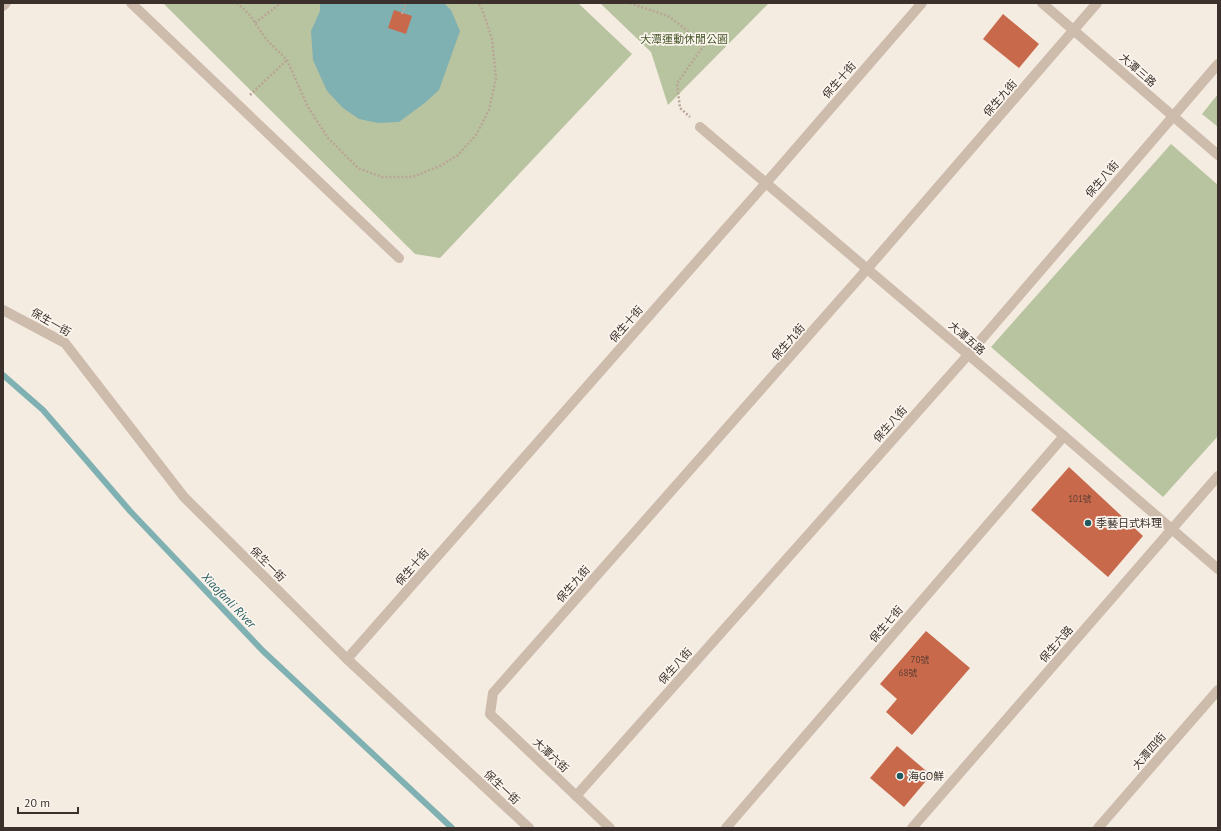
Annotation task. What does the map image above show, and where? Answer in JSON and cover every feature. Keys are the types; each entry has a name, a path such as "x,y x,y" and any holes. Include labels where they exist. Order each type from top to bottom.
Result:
{"street":[{"path":"3,6 6,3"},
{"path":"131,3 399,258"},
{"name":"保生十街","path":"347,659 766,183 922,3"},
{"name":"大潭三路","path":"1042,3 1218,155"},
{"name":"保生九街","path":"492,694 868,268 1098,3"},
{"name":"保生八街","path":"576,796 968,355 1218,64"},
{"name":"大潭五路","path":"700,126 868,268 1218,569"},
{"name":"保生一街","path":"3,310 65,343 184,498 347,659 529,828"},
{"name":"保生七街","path":"726,828 1064,436"},
{"name":"保生六路","path":"912,828 1218,476"},
{"name":"大潭四街","path":"1098,828 1218,690"},
{"name":"大潭六街","path":"492,694 490,714 610,828"}],"path":[{"path":"237,3 248,14 266,39 287,60 308,107 328,138 358,168 382,177 412,177 440,166 458,155 476,135 489,110 496,78 492,39 482,9 478,3"},
{"path":"255,23 281,3"},
{"path":"402,14 406,3"},
{"path":"630,3 668,16 704,44 677,84 680,108 700,126"},
{"path":"239,106 287,60"}],"green space":[{"path":"163,3 578,3 632,54 440,258 415,254"},
{"name":"大潭運動休閒公園","path":"600,3 769,3 668,105 651,52"},
{"path":"1218,94 1218,127 1202,114"},
{"path":"1171,144 1218,185 1218,436 1163,497 991,347"}],"water":[{"path":"320,3 444,3 451,10 460,31 439,90 426,102 399,122 378,123 359,119 343,108 327,91 313,60 311,31 320,11"}],"building":[{"path":"394,10 412,16 406,34 388,28"},
{"path":"1003,14 1039,44 1019,68 983,39"},
{"name":"季藝日式料理","path":"1069,467 1143,536 1108,577 1031,510"},
{"path":"926,631 970,668 912,735 886,712 897,699 880,684"},
{"name":"海GO鮮","path":"897,746 931,775 904,807 870,778"}],"waterway":[{"name":"Xiaofanli River","path":"3,375 43,410 130,511 263,651 452,828"}],"place":[{"name":"季藝日式料理","path":"1088,523"},
{"name":"海GO鮮","path":"900,776"}]}
